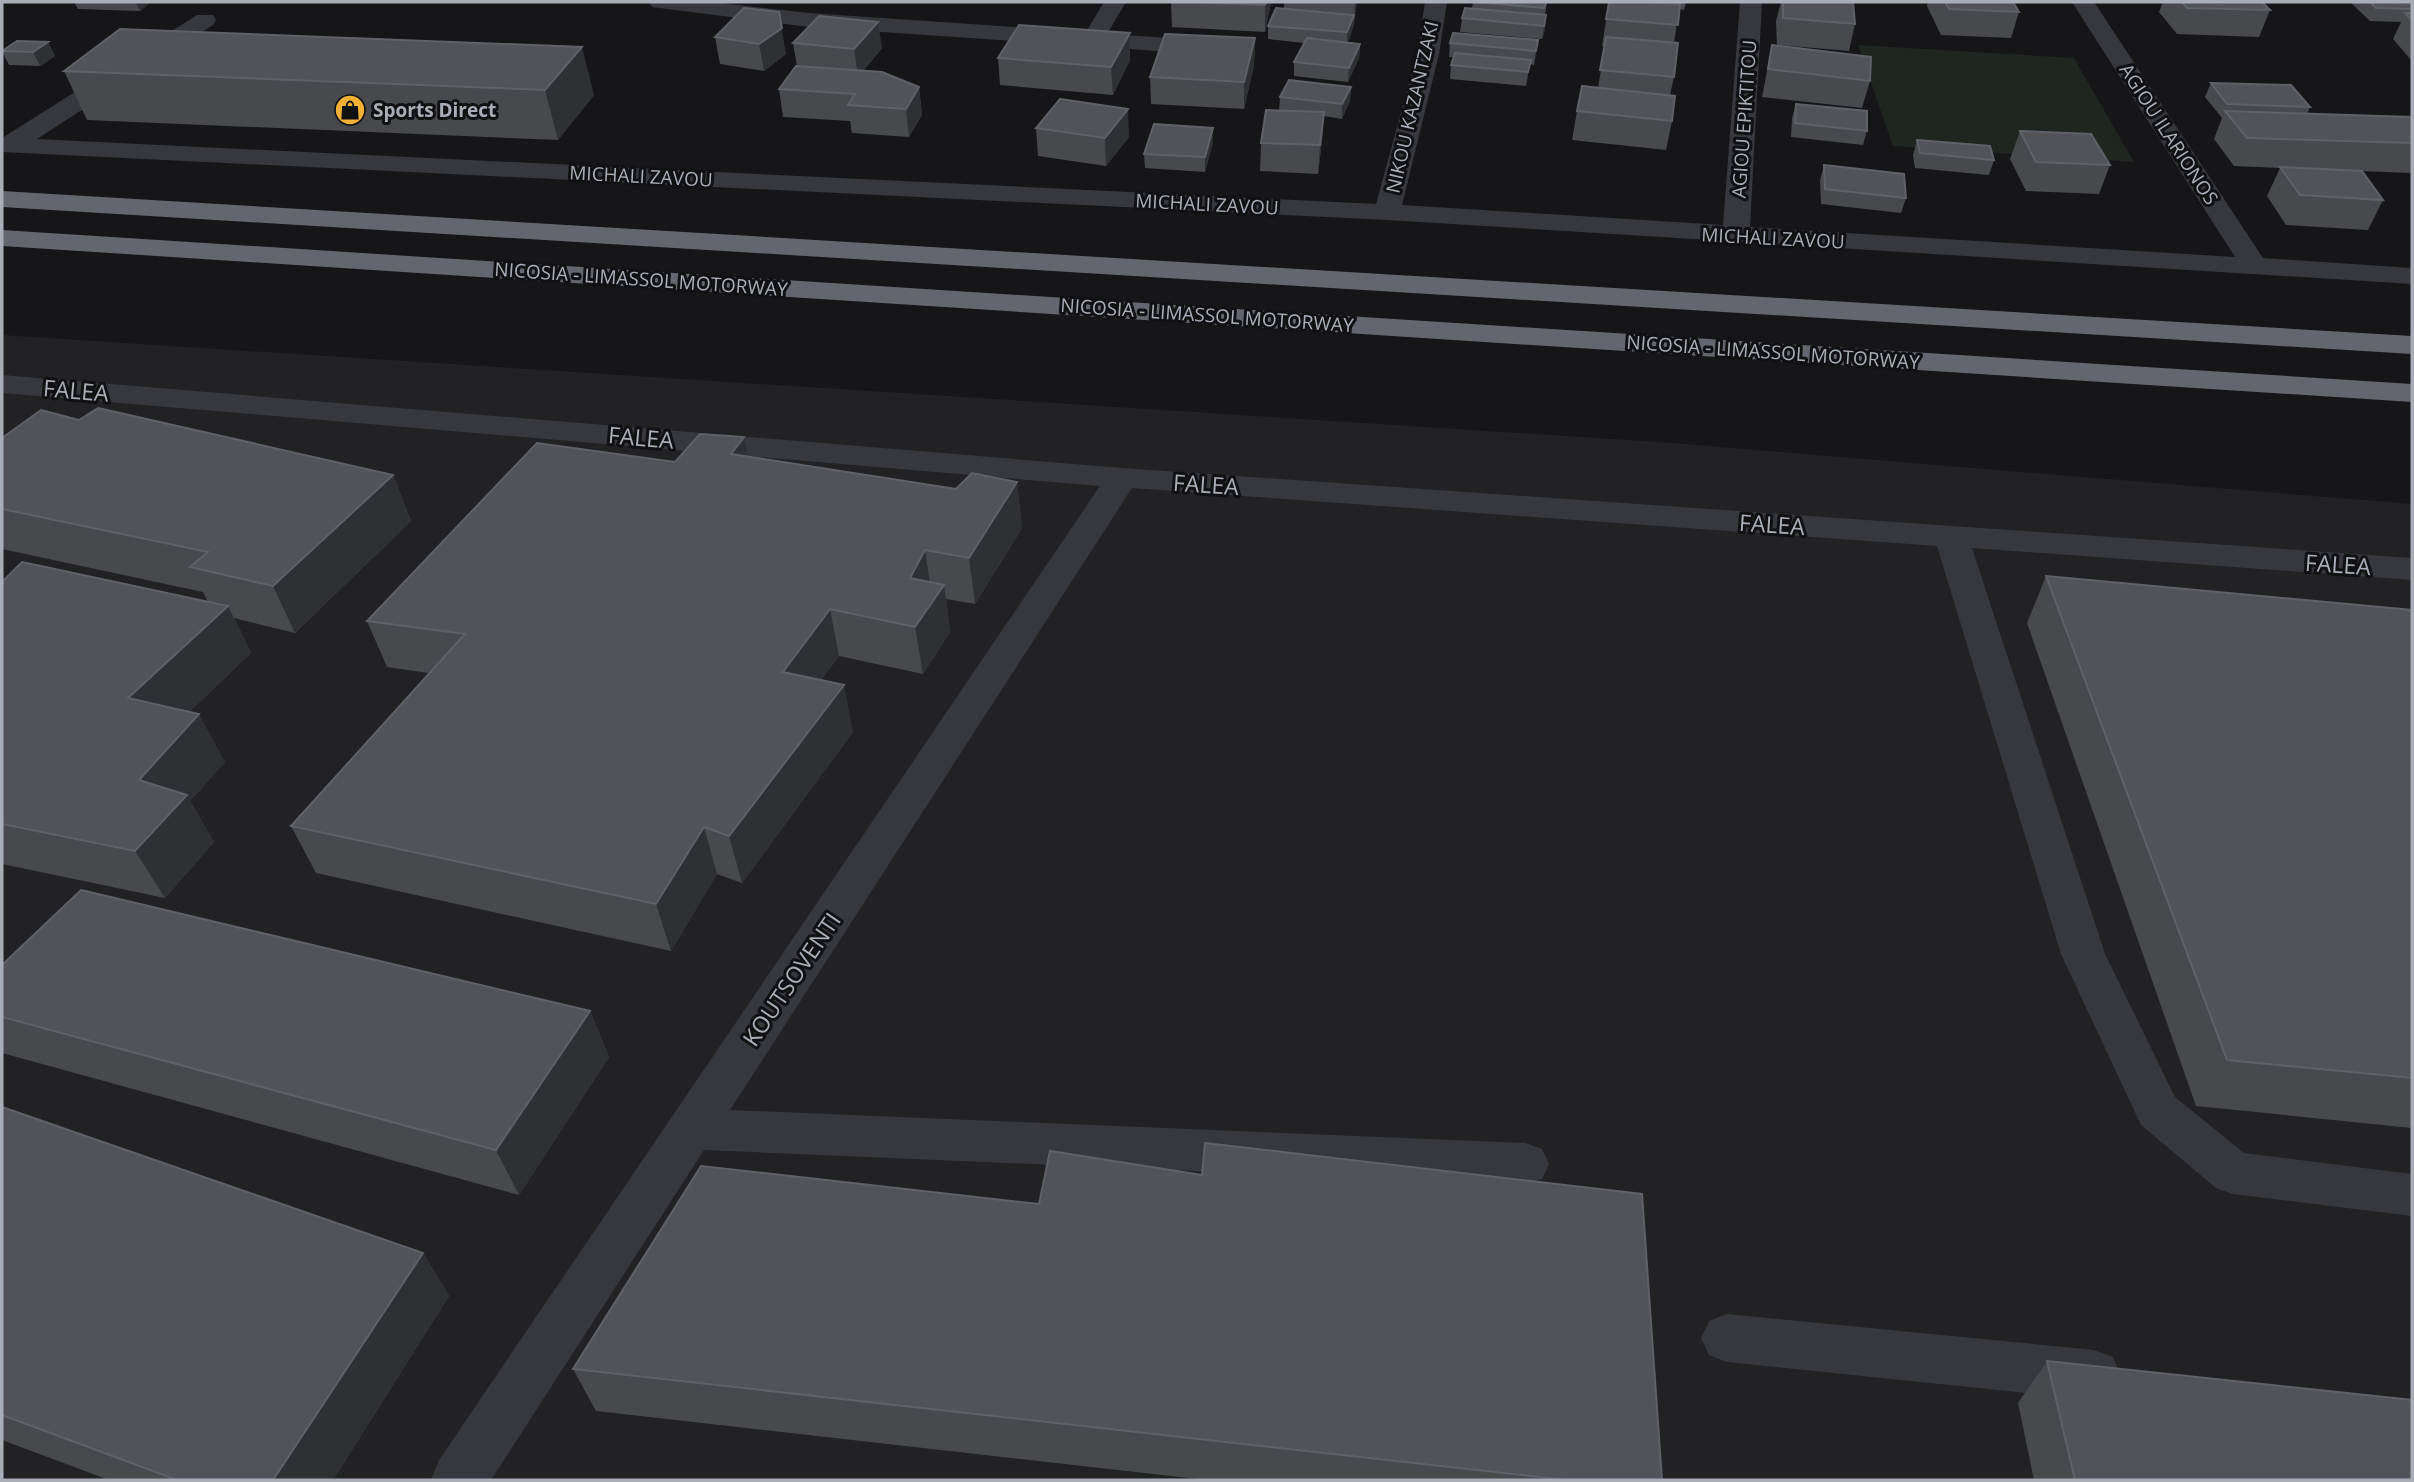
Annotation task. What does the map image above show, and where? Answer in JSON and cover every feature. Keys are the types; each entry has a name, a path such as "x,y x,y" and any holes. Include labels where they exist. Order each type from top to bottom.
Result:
{"highway":[{"path":"2,176 530,230"},
{"name":"NICOSIA - LIMASSOL MOTORWAY","path":"2,199 2412,345"},
{"name":"NICOSIA - LIMASSOL MOTORWAY","path":"2,238 2412,393"},
{"path":"15,265 1641,356 2018,368"}],"street":[{"path":"660,2 809,20 1202,47"},
{"path":"1093,39 1115,2"},
{"name":"NIKOU KAZANTZAKI","path":"1387,212 1428,54 1436,2"},
{"name":"AGIOU EPIKTITOU","path":"1736,236 1751,2"},
{"name":"AGIOU ILARIONOS","path":"2083,2 2255,267"},
{"path":"7,145 205,20"},
{"name":"MICHALI ZAVOU","path":"7,145 1387,212 1736,236 2412,275"},
{"path":"2,408 18,385"},
{"name":"FALEA","path":"18,385 1122,478 2412,569"},
{"name":"KOUTSOVENTI","path":"459,1480 1122,478"},
{"path":"1951,536 2083,954 2158,1111 2233,1173 2412,1195"},
{"path":"691,1129 1525,1164"},
{"path":"1727,1338 2138,1380"}],"shaded area":[{"path":"1858,45 2074,58 2134,162 1893,146"},
{"path":"2,335 1659,442 2412,504 2412,1480 2,1480"}],"building":[{"path":"1189,2 1266,2 1265,5"},
{"path":"1476,2 1546,2 1544,8"},
{"path":"1609,2 1680,4 1678,25 1606,19"},
{"path":"1783,2 1853,2 1855,24 1783,18"},
{"path":"1945,2 2013,2 2019,12 1949,9"},
{"path":"2182,2 2262,2 2270,10 2187,8"},
{"path":"2370,2 2412,2 2412,9 2376,8"},
{"path":"744,8 779,12 782,28 759,44 715,37"},
{"path":"1276,8 1354,15 1347,32 1268,26"},
{"path":"1465,8 1546,15 1544,26 1462,18"},
{"path":"819,16 878,22 854,49 793,43"},
{"path":"1019,25 1130,33 1111,67 998,58"},
{"path":"120,29 582,47 545,90 64,71"},
{"path":"1453,33 1538,40 1536,51 1450,43"},
{"path":"1165,34 1255,38 1244,82 1150,77"},
{"path":"1606,37 1678,43 1674,77 1600,70"},
{"path":"1307,38 1360,44 1349,68 1294,62"},
{"path":"17,41 48,42 33,52 2,51"},
{"path":"1772,45 1871,57 1870,81 1768,69"},
{"path":"1455,53 1531,60 1528,72 1451,65"},
{"path":"796,66 882,72 919,87 906,109 848,105 855,94 779,89"},
{"path":"1289,80 1351,87 1342,104 1280,97"},
{"path":"2211,83 2291,85 2310,107 2227,104"},
{"path":"1582,86 1675,96 1672,121 1577,111"},
{"path":"1060,99 1128,109 1105,138 1036,128"},
{"path":"1796,104 1867,111 1867,131 1795,123"},
{"path":"1266,110 1324,112 1320,145 1261,143"},
{"path":"2225,111 2412,117 2412,143 2247,138"},
{"path":"1154,124 1213,128 1205,157 1144,154"},
{"path":"2020,131 2091,134 2110,165 2036,162"},
{"path":"1917,140 1990,146 1994,160 1920,153"},
{"path":"1824,165 1904,174 1906,198 1825,189"},
{"path":"2280,167 2362,171 2383,200 2300,195"},
{"path":"98,408 393,475 273,586 190,567 208,552 2,509 2,438 41,410 79,420"},
{"path":"700,434 744,437 731,454 956,489 972,473 1017,482 969,558 925,550 910,578 944,585 915,627 830,609 783,672 844,685 729,836 704,827 656,904 291,826 465,634 367,621 537,443 675,462"},
{"path":"22,562 228,606 128,698 199,714 139,780 187,795 135,851 2,824 2,581"},
{"path":"2046,576 2412,610 2412,1078 2227,1060"},
{"path":"81,890 590,1011 496,1150 2,1017 2,965"},
{"path":"2,1107 423,1253 273,1480 177,1480 2,1415"},
{"path":"1205,1143 1642,1194 1662,1480 1566,1480 573,1369 701,1166 1039,1204 1050,1151 1202,1175"},
{"path":"2047,1361 2412,1400 2412,1480 2075,1480"}],"place":[{"name":"Sports Direct","path":"350,110"}]}
